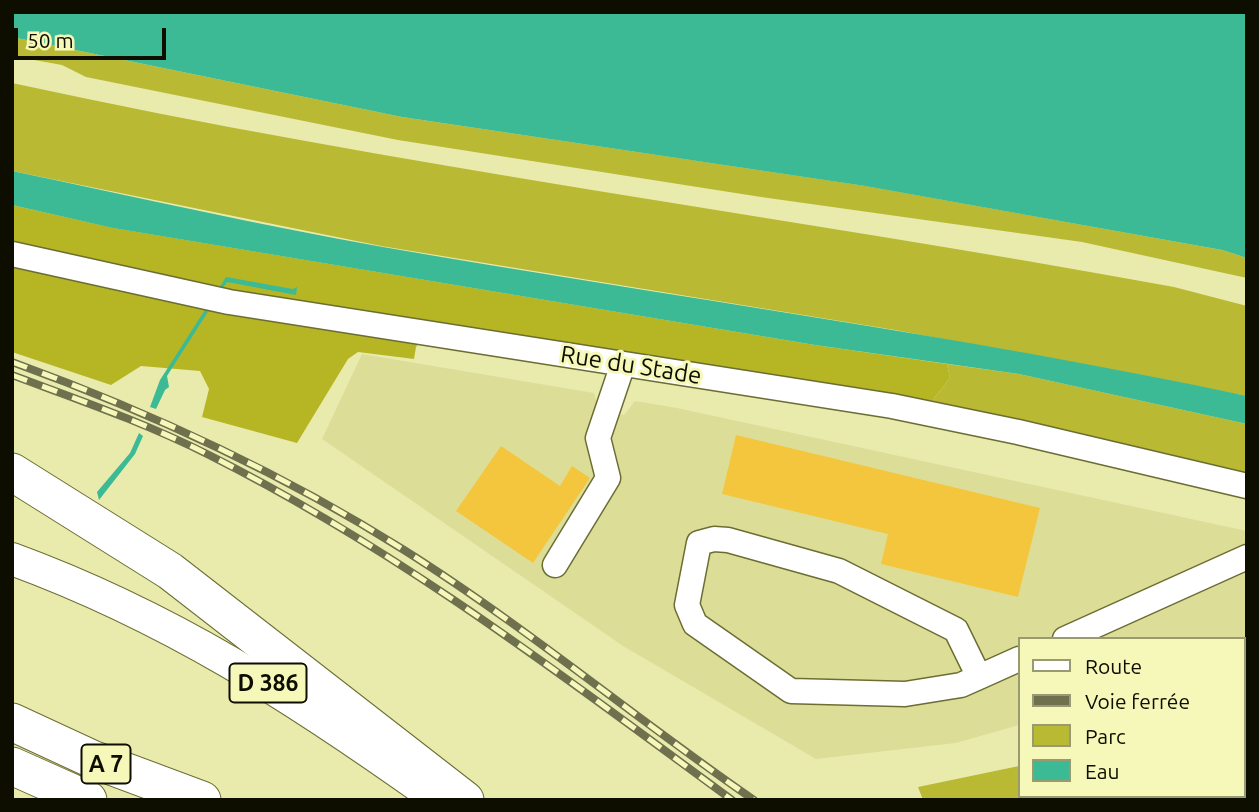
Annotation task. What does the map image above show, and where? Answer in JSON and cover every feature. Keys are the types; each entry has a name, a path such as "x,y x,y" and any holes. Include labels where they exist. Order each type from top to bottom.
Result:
{"highway":[{"path":"12,472 170,571 465,800"},
{"name":"A 7","path":"12,722 92,759 202,800"},
{"name":"A 7","path":"12,766 88,800"}],"main road":[{"name":"D 386","path":"12,559 146,615 249,671 303,705 438,800"}],"street":[{"name":"Rue du Stade","path":"12,254 229,302 905,409 1018,432 1247,486"},
{"path":"555,565 608,478 598,438 623,364"},
{"path":"979,677 956,630 839,570 728,540 699,543 687,605 695,624 791,691 905,694 961,685 979,677 1018,659"},
{"path":"1069,637 1247,556"}],"shaded area":[{"path":"12,205 114,228 815,345 947,364 950,378 932,401 430,326 416,347 414,359 358,352 348,359 297,443 202,417 209,389 200,371 141,366 111,385 12,352"},
{"path":"362,354 594,393 599,410 624,415 635,401 677,408 1247,531 1247,644 1245,645 1245,637 1018,637 1018,725 956,743 816,759 623,646 322,439"}],"green space":[{"path":"12,37 402,117 866,186 1222,250 1247,258 1247,278 1082,242 761,197 398,140 86,77 62,65 12,56"},
{"path":"12,83 157,113 447,166 1174,287 1247,306 1247,396 895,330 381,246 12,171"},
{"path":"947,364 1019,374 1247,424 1247,473 932,401 950,378"},
{"path":"1018,766 1018,798 1070,798 923,800 918,787"}],"water":[{"path":"12,12 1247,12 1247,258 1222,250 865,186 402,117 12,37"},
{"path":"12,171 383,247 924,335 1140,374 1247,396 1247,424 1019,374 815,345 113,228 12,205"},
{"path":"226,277 293,289 297,287 296,295 227,282 167,376 169,387 156,409 150,407 160,380"},
{"path":"139,433 143,436 135,454 99,500 97,492 130,453"}],"building":[{"path":"736,435 1040,508 1018,597 881,564 888,534 722,494"},
{"path":"501,446 560,486 572,466 590,478 533,563 456,511"}],"railway":[{"path":"12,362 164,423 262,469 357,522 449,579 754,800"},
{"path":"12,375 112,412 185,443 346,531 478,616 732,800"}]}
